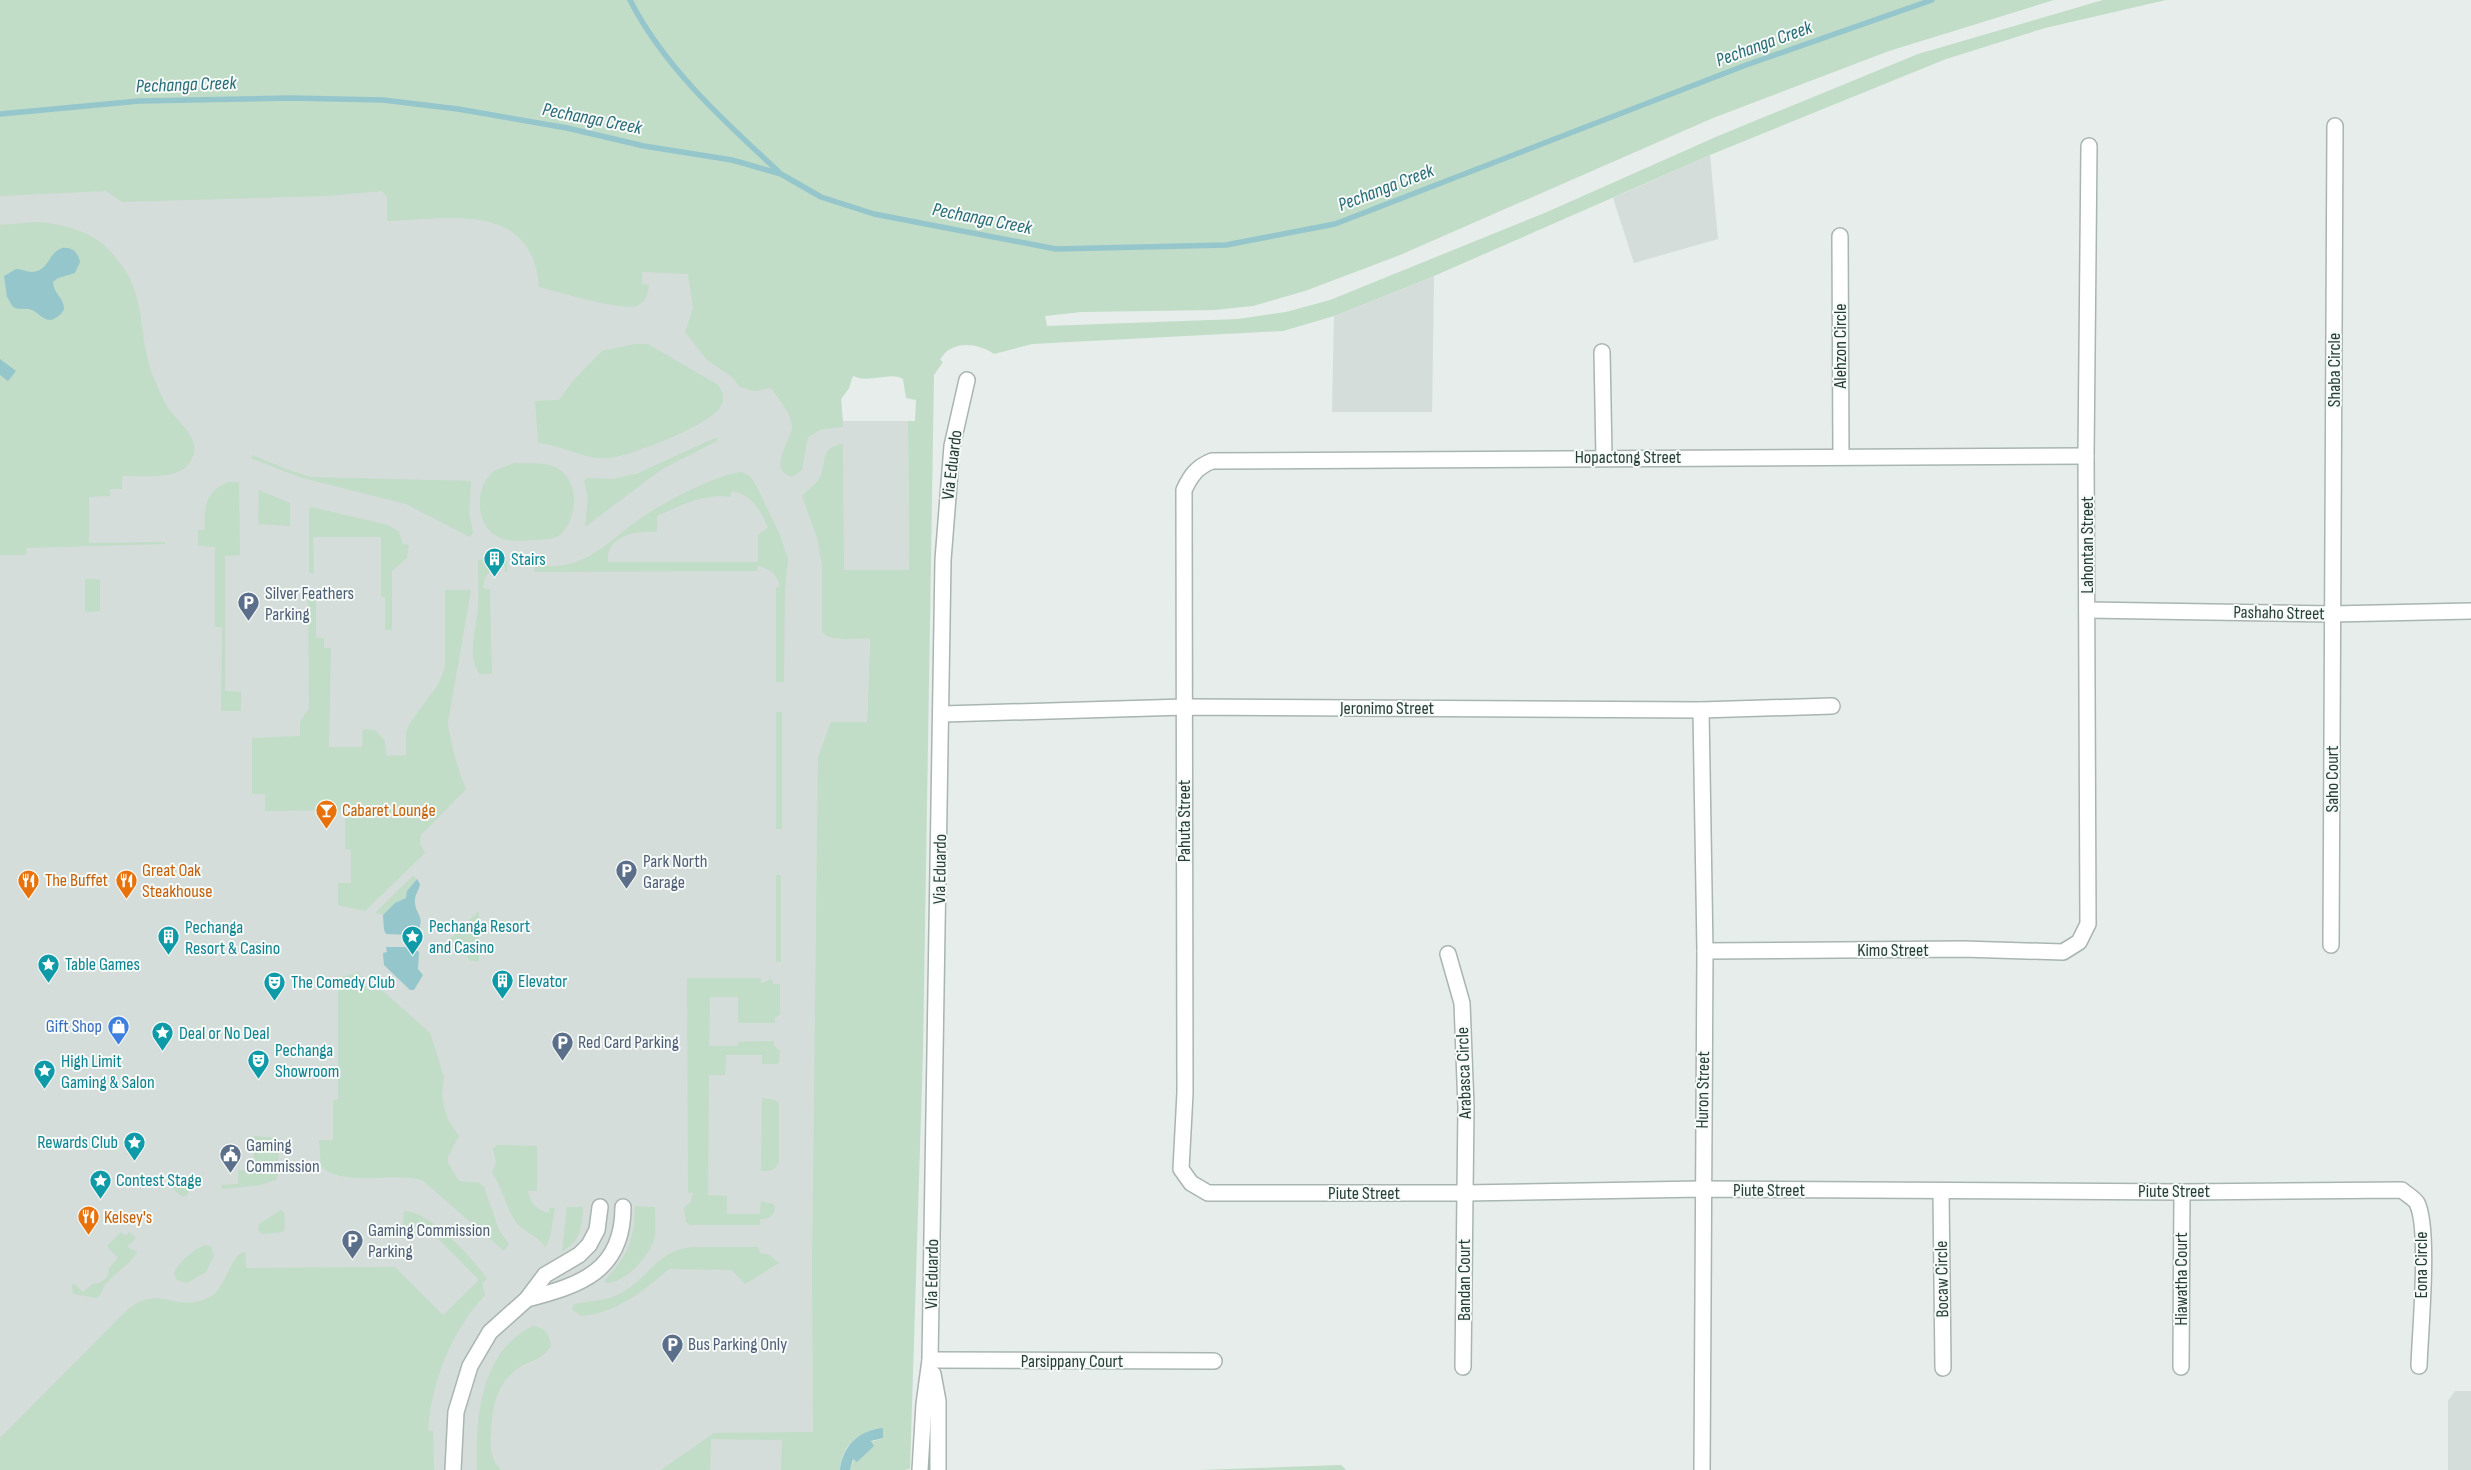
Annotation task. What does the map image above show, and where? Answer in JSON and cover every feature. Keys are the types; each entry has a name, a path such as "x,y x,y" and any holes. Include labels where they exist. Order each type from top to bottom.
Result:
{"street":[{"name":"Shaba Circle","path":"2332,614 2335,126"},
{"name":"Lahontan Street","path":"2078,942 2088,924 2086,456 2089,146"},
{"name":"Alehzon Circle","path":"1840,236 1841,456"},
{"path":"1602,352 1604,457"},
{"name":"Via Eduardo","path":"920,1470 924,1404 930,1360 944,560 951,456 967,380"},
{"name":"Hopactong Street","path":"1184,490 1191,474 1201,466 1212,461 1604,457 2086,456"},
{"name":"Pahuta Street","path":"1181,1152 1185,1093 1184,490"},
{"name":"Pashaho Street","path":"2087,610 2332,614 2471,611"},
{"name":"Saho Court","path":"2331,945 2332,614"},
{"name":"Jeronimo Street","path":"942,714 1185,707 1701,710 1832,706"},
{"name":"Huron Street","path":"1701,710 1705,951 1702,1189 1702,1470"},
{"name":"Kimo Street","path":"1705,951 1963,949 2063,952 2078,942"},
{"name":"Arabasca Circle","path":"1448,954 1462,1003 1466,1107 1464,1193"},
{"name":"Piute Street","path":"1181,1152 1181,1169 1191,1184 1208,1193 1464,1193 1702,1189 2182,1192 2384,1190"},
{"name":"Eona Circle","path":"2384,1190 2402,1190 2416,1202 2421,1224 2424,1251 2419,1366"},
{"name":"Bocaw Circle","path":"1941,1191 1943,1368"},
{"name":"Hiawatha Court","path":"2181,1367 2182,1192"},
{"name":"Bandan Court","path":"1463,1367 1464,1193"},
{"path":"453,1470 456,1412 470,1366 490,1332 527,1299 545,1275 579,1255 589,1245 598,1230 600,1207"},
{"path":"527,1299 577,1283 601,1267 616,1249 620,1237 623,1207"},
{"name":"Via Eduardo","path":"930,1360 938,1401 938,1470"},
{"name":"Parsippany Court","path":"930,1360 1214,1362"}],"shaded area":[{"path":"1710,155 1718,239 1634,263 1613,198"},
{"name":"Pechanga Resort and Casino","path":"0,170 603,179 849,388 841,399 843,421 908,421 909,570 844,571 870,638 867,723 821,1470 0,1470"},
{"path":"1434,276 1432,412 1332,412 1334,316"},
{"path":"2455,1391 2471,1391 2471,1470 2448,1470 2448,1401"}],"green space":[{"path":"0,0 2054,0 1889,51 1713,118 1400,255 1305,291 1253,306 1214,310 1081,312 1045,316 1047,326 1238,319 1286,312 1330,300 1547,212 1718,136 1918,54 2103,0 2166,0 2045,28 1946,59 1710,155 1434,276 1334,316 1283,331 1032,344 994,354 973,345 957,346 950,349 940,360 943,362 934,375 923,1051 910,1469 850,1470 854,1459 857,1461 874,1446 871,1442 883,1438 883,1428 853,1441 844,1452 840,1470 781,1470 782,1440 711,1439 710,1470 661,1470 714,1433 813,1432 812,1265 818,757 831,722 867,722 870,639 837,639 822,632 822,565 817,538 802,496 819,479 825,457 830,449 843,444 844,570 909,570 908,421 915,421 916,400 906,398 903,379 898,377 866,379 853,376 849,388 841,399 843,427 822,429 808,437 802,470 792,477 781,468 783,453 791,431 791,421 787,410 771,388 754,391 740,387 732,377 707,360 685,332 693,308 688,274 642,272 642,284 649,285 647,294 639,305 632,307 575,297 539,287 533,259 521,240 504,227 484,221 461,218 387,221 387,197 382,191 326,196 122,202 106,191 0,196"},
{"path":"37,222 67,227 95,238 110,251 123,267 132,283 137,299 145,346 155,381 166,405 189,433 194,447 194,454 190,462 177,472 159,476 122,476 122,489 110,489 110,496 89,497 89,543 165,542 165,544 26,548 26,555 0,555 0,225"},
{"path":"635,344 648,344 718,385 723,397 719,409 699,424 684,432 649,447 619,456 608,458 590,457 556,446 538,443 535,401 559,400 573,381 602,351"},
{"path":"717,437 717,441 662,469 585,527 588,498 584,481 587,478 613,479 636,474"},
{"path":"253,455 311,477 471,481 469,512 473,532 470,537 406,504 299,477 251,458"},
{"path":"515,463 553,466 562,471 568,479 574,497 573,507 567,526 558,536 546,539 509,540 499,538 484,523 481,514 480,497 486,480 496,470"},
{"path":"742,472 751,477 780,535 788,559 785,588 784,682 776,682 776,587 780,587 775,575 766,569 758,566 757,571 534,572 535,566 564,565 591,555 663,504 690,490 731,474","holes":["732,491 750,499 768,527 758,535 758,562 608,562 612,545 617,540 624,536 641,532 657,532 657,516 702,499 720,496 730,497"]},
{"path":"228,482 239,482 240,555 225,556 225,691 241,692 241,711 221,711 222,627 215,627 215,547 198,546 198,530 205,530 206,507 210,496 220,486"},
{"path":"259,490 290,503 290,526 258,524"},
{"path":"311,507 388,525 399,532 403,544 409,545 407,558 392,571 392,630 385,630 385,597 381,597 381,537 313,537 314,573 309,573 309,509"},
{"path":"478,560 507,561 507,572 505,572 505,566 492,570 485,579 483,588 490,589 492,674 480,674 476,667 473,651 478,602"},
{"path":"85,579 100,579 100,611 85,612"},
{"path":"445,590 471,590 448,722 455,756 466,789 421,835 420,843 425,853 365,911 338,905 338,883 351,883 351,849 345,849 345,810 265,811 265,794 252,794 252,738 300,736 300,722 309,708 308,598 316,597 316,638 324,638 324,648 331,648 329,747 362,747 363,729 375,730 385,741 386,756 406,755 406,733 410,723 439,683 445,667"},
{"path":"776,712 782,712 782,829 776,829"},
{"path":"776,875 781,875 781,962 776,962"},
{"path":"413,876 417,879 407,891 406,898 395,903 383,915 375,913"},
{"path":"479,911 479,961 471,961 450,939"},
{"path":"359,972 367,989 383,991 430,1033 444,1077 442,1095 444,1107 448,1120 459,1136 448,1156 448,1163 459,1181 480,1183 484,1187 499,1230 509,1244 504,1251 422,1180 397,1177 354,1178 330,1172 321,1166 319,1140 333,1140 333,1100 338,1099 338,978"},
{"path":"687,978 761,978 761,983 772,979 773,984 780,984 780,1014 775,1018 775,1023 738,1023 738,997 710,997 709,1046 738,1046 738,1042 774,1041 774,1045 780,1051 777,1064 762,1064 762,1055 726,1055 725,1075 709,1075 708,1195 727,1196 727,1214 760,1214 761,1201 773,1204 775,1207 774,1213 768,1218 760,1219 760,1225 690,1225 686,1222 684,1208 691,1201 693,1193 688,1193"},
{"path":"762,1098 776,1100 779,1105 779,1159 777,1166 768,1171 761,1171"},
{"path":"253,1136 279,1138 278,1175 276,1180 261,1185 222,1189 221,1185 238,1184 238,1170 254,1171"},
{"path":"497,1145 537,1146 537,1191 528,1191 529,1195 532,1202 541,1210 549,1213 549,1208 555,1208 550,1237 545,1248 539,1240 516,1222 492,1173 496,1162 493,1149"},
{"path":"169,1183 192,1183 187,1195 183,1197"},
{"path":"635,1206 655,1207 655,1235 653,1243 643,1259 630,1273 614,1282 606,1283 605,1280 619,1264 628,1247 635,1217"},
{"path":"567,1207 583,1207 582,1221 577,1238 562,1251"},
{"path":"281,1210 284,1212 285,1228 283,1232 262,1234 258,1230 259,1224"},
{"path":"404,1211 426,1218 438,1227 462,1248 487,1279 482,1283 485,1295 473,1309 453,1341 445,1358 434,1393 428,1430 433,1431 434,1470 0,1470 0,1438 125,1312 136,1304 148,1299 156,1298 190,1303 208,1298 215,1294 220,1287 235,1259 245,1252 246,1268 395,1267 443,1315 479,1280 425,1226 413,1236 403,1226"},
{"path":"121,1232 125,1236 129,1232 136,1238 127,1247 137,1252 134,1257 109,1280 97,1298 73,1294 72,1286 74,1283 83,1292 94,1283 98,1284 103,1281 109,1268 118,1258 107,1246"},
{"path":"207,1245 211,1247 214,1256 206,1272 187,1283 177,1280 174,1274 179,1265 193,1252"},
{"path":"693,1247 758,1247 761,1254 768,1254 779,1263 745,1284 732,1270 669,1269 639,1293 618,1306 581,1316 572,1309 574,1304 599,1300 623,1292 663,1258 681,1249"},
{"path":"533,1326 541,1328 546,1332 551,1346 539,1358 517,1369 499,1390 494,1407 491,1450 493,1458 501,1470 477,1470 477,1430 484,1389 491,1369 515,1337"},
{"path":"1341,1465 1346,1470 1200,1470"}],"water":[{"path":"69,248 74,251 78,255 80,262 75,273 58,278 53,282 53,286 64,304 62,313 49,320 33,310 13,307 7,297 4,276 16,269 30,272 38,271 42,269 57,250"},
{"path":"0,359 16,371 8,381 0,375"},
{"path":"417,879 420,884 415,900 421,921 419,930 412,935 386,934 383,915 395,903 406,898 407,891"},
{"path":"386,947 410,947 419,952 418,969 423,975 414,990 410,990 384,965 383,953 387,952"},
{"path":"883,1428 883,1438 871,1441 874,1446 857,1462 853,1459 850,1470 840,1470 844,1454 854,1441 867,1432"}],"waterway":[{"path":"630,0 660,48 696,92 778,171"},
{"name":"Pechanga Creek","path":"0,114 139,101 291,98 383,100 458,109 567,128 644,146 732,160 781,174 821,197 874,214 1056,249 1226,245 1335,224 1746,65 1932,0"}],"place":[{"name":"Stairs","path":"495,578"},
{"name":"Silver Feathers Parking","path":"249,622"},
{"name":"Cabaret Lounge","path":"326,829"},
{"name":"Park North Garage","path":"627,890"},
{"name":"The Buffet","path":"29,899"},
{"name":"Great Oak Steakhouse","path":"126,899"},
{"name":"Pechanga Resort and Casino","path":"413,955"},
{"name":"Pechanga Resort & Casino","path":"169,956"},
{"name":"Table Games","path":"49,983"},
{"name":"Elevator","path":"502,1000"},
{"name":"The Comedy Club","path":"275,1001"},
{"name":"Gift Shop","path":"118,1045"},
{"name":"Deal or No Deal","path":"163,1052"},
{"name":"Red Card Parking","path":"562,1061"},
{"name":"Pechanga Showroom","path":"259,1079"},
{"name":"High Limit Gaming & Salon","path":"45,1090"},
{"name":"Rewards Club","path":"134,1161"},
{"name":"Gaming Commission","path":"230,1174"},
{"name":"Contest Stage","path":"100,1199"},
{"name":"Kelsey's","path":"88,1236"},
{"name":"Gaming Commission Parking","path":"352,1259"},
{"name":"Bus Parking Only","path":"672,1363"}]}
